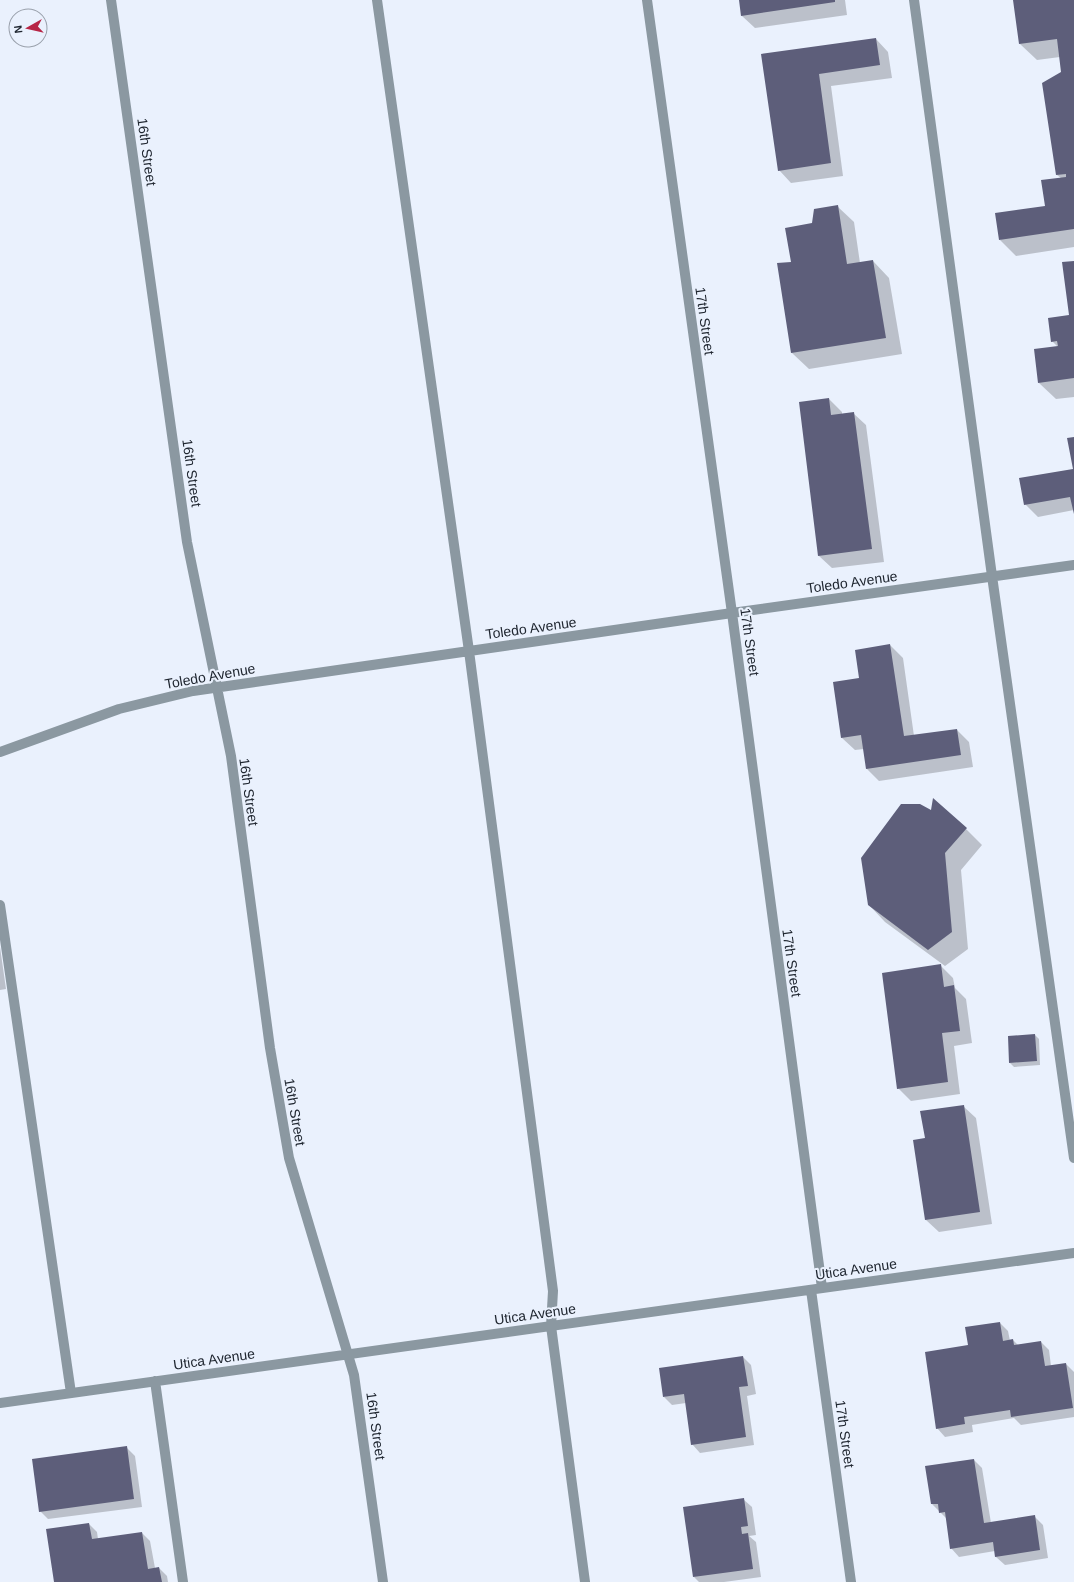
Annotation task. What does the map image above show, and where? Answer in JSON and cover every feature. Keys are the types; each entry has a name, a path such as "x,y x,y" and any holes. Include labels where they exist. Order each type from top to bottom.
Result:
{"street":[{"name":"16th Street","path":"111,0 187,542 230,756 270,1048 289,1158 354,1375 383,1582"},
{"path":"377,0 469,651 553,1291 551,1326 585,1582"},
{"name":"17th Street","path":"647,0 732,613 822,1288"},
{"path":"914,0 992,576 1074,1158"},
{"name":"Toledo Avenue","path":"0,752 43,735 120,709 193,692 732,613 1074,565"},
{"path":"0,904 71,1393"},
{"name":"Utica Avenue","path":"0,1403 1074,1253"},
{"name":"17th Street","path":"811,1290 851,1582"},
{"path":"155,1381 183,1582"}],"building":[{"path":"739,0 835,0 835,2 741,16"},
{"path":"1013,0 1074,0 1074,229 999,240 995,213 1045,206 1041,180 1066,177 1066,174 1056,175 1042,83 1061,72 1057,39 1019,44"},
{"path":"876,38 880,65 819,74 831,163 778,171 761,54"},
{"path":"838,205 847,264 873,260 886,338 791,353 777,263 791,262 785,228 812,223 814,209"},
{"path":"1074,261 1074,378 1038,383 1034,349 1058,346 1057,341 1051,342 1048,318 1069,315 1062,262"},
{"path":"829,398 831,415 854,412 872,549 818,556 799,402"},
{"path":"1074,437 1074,514 1070,497 1024,505 1019,478 1073,469 1067,438"},
{"path":"890,644 904,736 957,729 961,755 866,769 861,735 841,738 833,682 859,678 855,650"},
{"path":"933,798 967,828 945,853 952,932 928,950 868,905 861,858 901,804 920,804 931,810"},
{"path":"941,964 944,987 954,985 960,1031 942,1033 948,1082 897,1089 882,973"},
{"path":"1035,1034 1037,1061 1009,1063 1008,1036"},
{"path":"964,1105 980,1212 925,1220 913,1140 925,1138 920,1111"},
{"path":"1000,1322 1003,1341 1013,1339 1014,1345 1041,1341 1045,1366 1066,1363 1073,1408 1011,1417 1010,1410 964,1417 965,1424 936,1429 925,1352 968,1345 965,1327"},
{"path":"743,1356 748,1386 739,1387 746,1437 691,1445 684,1394 663,1397 659,1368"},
{"path":"127,1446 134,1499 39,1512 32,1459"},
{"path":"974,1459 984,1523 1035,1515 1040,1550 995,1557 993,1542 950,1549 945,1512 939,1513 938,1504 931,1504 925,1466"},
{"path":"744,1498 748,1526 741,1527 742,1534 748,1533 753,1569 693,1577 683,1507"},
{"path":"89,1523 92,1539 142,1532 148,1569 159,1567 162,1582 54,1582 46,1529"}]}
